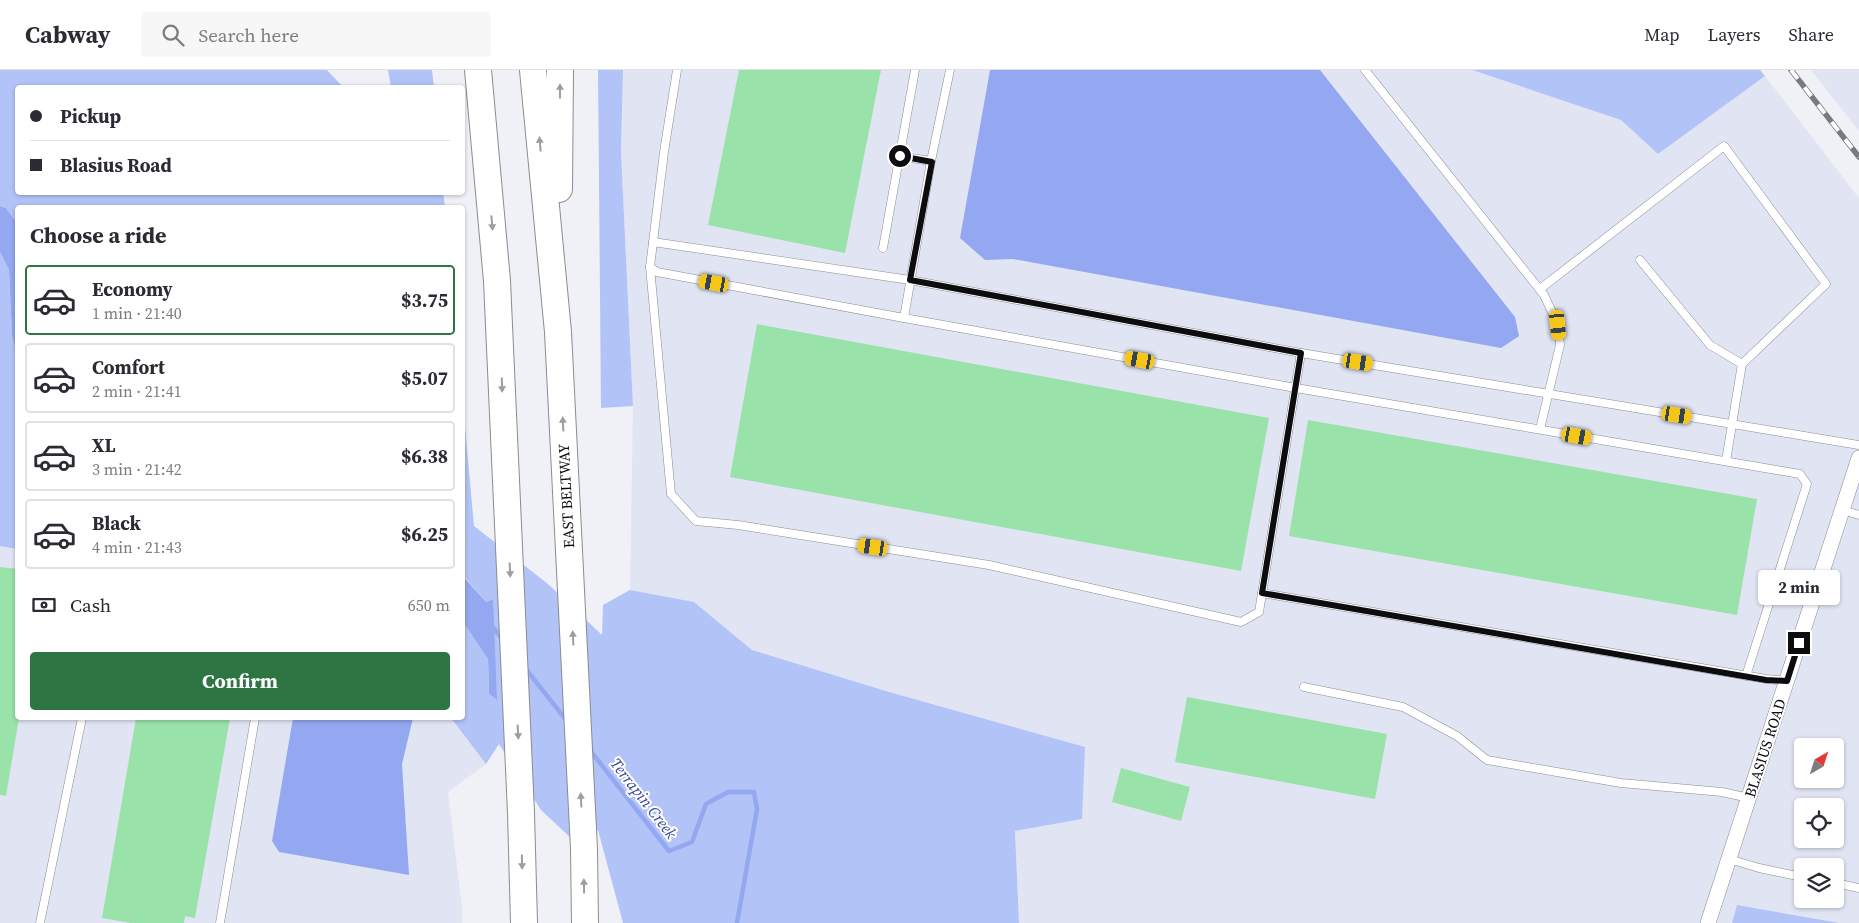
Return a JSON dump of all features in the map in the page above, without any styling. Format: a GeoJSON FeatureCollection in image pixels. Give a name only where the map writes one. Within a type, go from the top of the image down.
{"type":"FeatureCollection","features":[{"type":"Feature","properties":{"kind":"highway"},"geometry":{"type":"LineString","coordinates":[[462,70],[489,189]]}},
{"type":"Feature","properties":{"kind":"highway"},"geometry":{"type":"LineString","coordinates":[[478,70],[497,281],[522,813],[524,923]]}},
{"type":"Feature","properties":{"kind":"highway","name":"EAST BELTWAY"},"geometry":{"type":"LineString","coordinates":[[533,70],[558,332],[584,849],[585,923]]}},
{"type":"Feature","properties":{"kind":"highway"},"geometry":{"type":"LineString","coordinates":[[558,332],[560,70]]}},
{"type":"Feature","properties":{"kind":"street","name":"BLASIUS ROAD"},"geometry":{"type":"LineString","coordinates":[[1708,923],[1859,458]]}},
{"type":"Feature","properties":{"kind":"lane"},"geometry":{"type":"LineString","coordinates":[[677,70],[664,152],[650,267],[671,494],[696,521],[738,525],[989,565],[1241,622],[1259,612],[1301,353]]}},
{"type":"Feature","properties":{"kind":"lane"},"geometry":{"type":"LineString","coordinates":[[883,248],[915,70]]}},
{"type":"Feature","properties":{"kind":"lane"},"geometry":{"type":"LineString","coordinates":[[904,318],[950,70]]}},
{"type":"Feature","properties":{"kind":"lane"},"geometry":{"type":"LineString","coordinates":[[1365,70],[1544,294],[1558,325],[1560,345],[1540,429]]}},
{"type":"Feature","properties":{"kind":"lane"},"geometry":{"type":"LineString","coordinates":[[1540,289],[1724,146],[1826,284],[1742,364],[1726,461]]}},
{"type":"Feature","properties":{"kind":"lane"},"geometry":{"type":"LineString","coordinates":[[900,156],[932,162]]}},
{"type":"Feature","properties":{"kind":"lane"},"geometry":{"type":"LineString","coordinates":[[653,242],[910,280],[1301,353],[1859,445]]}},
{"type":"Feature","properties":{"kind":"lane"},"geometry":{"type":"LineString","coordinates":[[1640,260],[1710,345],[1742,364]]}},
{"type":"Feature","properties":{"kind":"lane"},"geometry":{"type":"LineString","coordinates":[[650,267],[657,272],[904,318],[1296,388],[1800,474],[1807,484],[1746,676]]}},
{"type":"Feature","properties":{"kind":"lane"},"geometry":{"type":"LineString","coordinates":[[1842,510],[1859,515]]}},
{"type":"Feature","properties":{"kind":"lane"},"geometry":{"type":"LineString","coordinates":[[1262,593],[1746,676],[1787,681]]}},
{"type":"Feature","properties":{"kind":"lane"},"geometry":{"type":"LineString","coordinates":[[1304,687],[1403,707],[1457,736],[1488,760],[1622,783],[1722,792],[1749,798]]}},
{"type":"Feature","properties":{"kind":"lane"},"geometry":{"type":"LineString","coordinates":[[40,923],[82,720]]}},
{"type":"Feature","properties":{"kind":"lane"},"geometry":{"type":"LineString","coordinates":[[220,923],[255,720]]}},
{"type":"Feature","properties":{"kind":"lane"},"geometry":{"type":"LineString","coordinates":[[1729,859],[1794,875]]}},
{"type":"Feature","properties":{"kind":"lane"},"geometry":{"type":"LineString","coordinates":[[1844,885],[1859,888]]}},
{"type":"Feature","properties":{"kind":"shaded area"},"geometry":{"type":"Polygon","coordinates":[[[0,70],[327,70],[341,85],[15,85],[15,195],[443,195],[445,205],[15,205],[15,220],[6,208],[0,206],[0,70]]]}},
{"type":"Feature","properties":{"kind":"shaded area"},"geometry":{"type":"Polygon","coordinates":[[[388,70],[432,70],[434,85],[391,85],[388,70]]]}},
{"type":"Feature","properties":{"kind":"shaded area"},"geometry":{"type":"Polygon","coordinates":[[[598,70],[623,70],[621,152],[633,406],[601,408],[598,70]]]}},
{"type":"Feature","properties":{"kind":"shaded area"},"geometry":{"type":"Polygon","coordinates":[[[623,70],[1472,70],[1621,120],[1658,154],[1765,76],[1859,198],[1859,923],[1840,923],[1738,905],[1732,923],[1019,923],[1015,831],[1082,819],[889,692],[752,650],[694,602],[630,590],[633,406],[621,152],[623,70]]]}},
{"type":"Feature","properties":{"kind":"shaded area"},"geometry":{"type":"Polygon","coordinates":[[[990,70],[1320,70],[1515,317],[1519,336],[1501,348],[1013,259],[985,260],[960,238],[990,70]]]}},
{"type":"Feature","properties":{"kind":"shaded area"},"geometry":{"type":"Polygon","coordinates":[[[1472,70],[1760,70],[1765,76],[1658,154],[1621,120],[1472,70]]]}},
{"type":"Feature","properties":{"kind":"shaded area"},"geometry":{"type":"Polygon","coordinates":[[[1811,70],[1859,70],[1859,131],[1811,70]]]}},
{"type":"Feature","properties":{"kind":"shaded area"},"geometry":{"type":"Polygon","coordinates":[[[0,206],[6,208],[15,220],[15,347],[12,336],[9,270],[0,252],[0,206]]]}},
{"type":"Feature","properties":{"kind":"shaded area"},"geometry":{"type":"Polygon","coordinates":[[[0,252],[9,270],[12,336],[15,347],[15,549],[0,546],[0,252]]]}},
{"type":"Feature","properties":{"kind":"shaded area"},"geometry":{"type":"Polygon","coordinates":[[[465,427],[474,526],[548,584],[602,635],[603,605],[630,590],[694,602],[752,650],[889,692],[1085,747],[1082,819],[1015,831],[1019,923],[623,923],[598,830],[572,839],[541,810],[499,744],[486,764],[453,720],[465,720],[465,625],[488,659],[489,693],[493,599],[486,602],[465,577],[465,427]]]}},
{"type":"Feature","properties":{"kind":"shaded area"},"geometry":{"type":"Polygon","coordinates":[[[0,546],[15,549],[15,720],[453,720],[486,764],[448,792],[462,907],[462,923],[0,923],[0,546]]]}},
{"type":"Feature","properties":{"kind":"shaded area"},"geometry":{"type":"Polygon","coordinates":[[[465,578],[486,602],[493,599],[497,700],[489,693],[488,659],[465,625],[465,578]]]}},
{"type":"Feature","properties":{"kind":"shaded area"},"geometry":{"type":"Polygon","coordinates":[[[293,720],[413,720],[402,764],[409,875],[279,852],[272,841],[293,720]]]}},
{"type":"Feature","properties":{"kind":"shaded area"},"geometry":{"type":"Polygon","coordinates":[[[1737,905],[1840,923],[1732,923],[1737,905]]]}},
{"type":"Feature","properties":{"kind":"building"},"geometry":{"type":"Polygon","coordinates":[[[739,70],[881,70],[845,253],[708,225],[739,70]]]}},
{"type":"Feature","properties":{"kind":"building"},"geometry":{"type":"Polygon","coordinates":[[[757,324],[1269,418],[1241,571],[730,477],[757,324]]]}},
{"type":"Feature","properties":{"kind":"building"},"geometry":{"type":"Polygon","coordinates":[[[1308,420],[1757,499],[1737,615],[1289,536],[1308,420]]]}},
{"type":"Feature","properties":{"kind":"building"},"geometry":{"type":"Polygon","coordinates":[[[0,567],[15,569],[15,720],[19,720],[6,796],[0,795],[0,567]]]}},
{"type":"Feature","properties":{"kind":"building"},"geometry":{"type":"Polygon","coordinates":[[[1187,697],[1387,734],[1375,799],[1175,762],[1187,697]]]}},
{"type":"Feature","properties":{"kind":"building"},"geometry":{"type":"Polygon","coordinates":[[[136,720],[230,720],[195,918],[185,916],[184,923],[131,923],[102,918],[136,720]]]}},
{"type":"Feature","properties":{"kind":"building"},"geometry":{"type":"Polygon","coordinates":[[[1121,768],[1190,787],[1181,821],[1112,802],[1121,768]]]}},
{"type":"Feature","properties":{"kind":"waterway","name":"Terrapin Creek"},"geometry":{"type":"LineString","coordinates":[[491,625],[504,641]]}},
{"type":"Feature","properties":{"kind":"waterway","name":"Terrapin Creek"},"geometry":{"type":"LineString","coordinates":[[525,668],[567,721]]}},
{"type":"Feature","properties":{"kind":"waterway","name":"Terrapin Creek"},"geometry":{"type":"LineString","coordinates":[[589,749],[669,851],[692,842],[706,804],[728,792],[754,792],[757,809],[737,923]]}},
{"type":"Feature","properties":{"kind":"railway"},"geometry":{"type":"LineString","coordinates":[[1791,70],[1859,157]]}},
{"type":"Feature","properties":{"kind":"route"},"geometry":{"type":"LineString","coordinates":[[900,156],[932,162],[910,280],[1301,353],[1262,593],[1766,680],[1787,681],[1799,643]]}}]}
